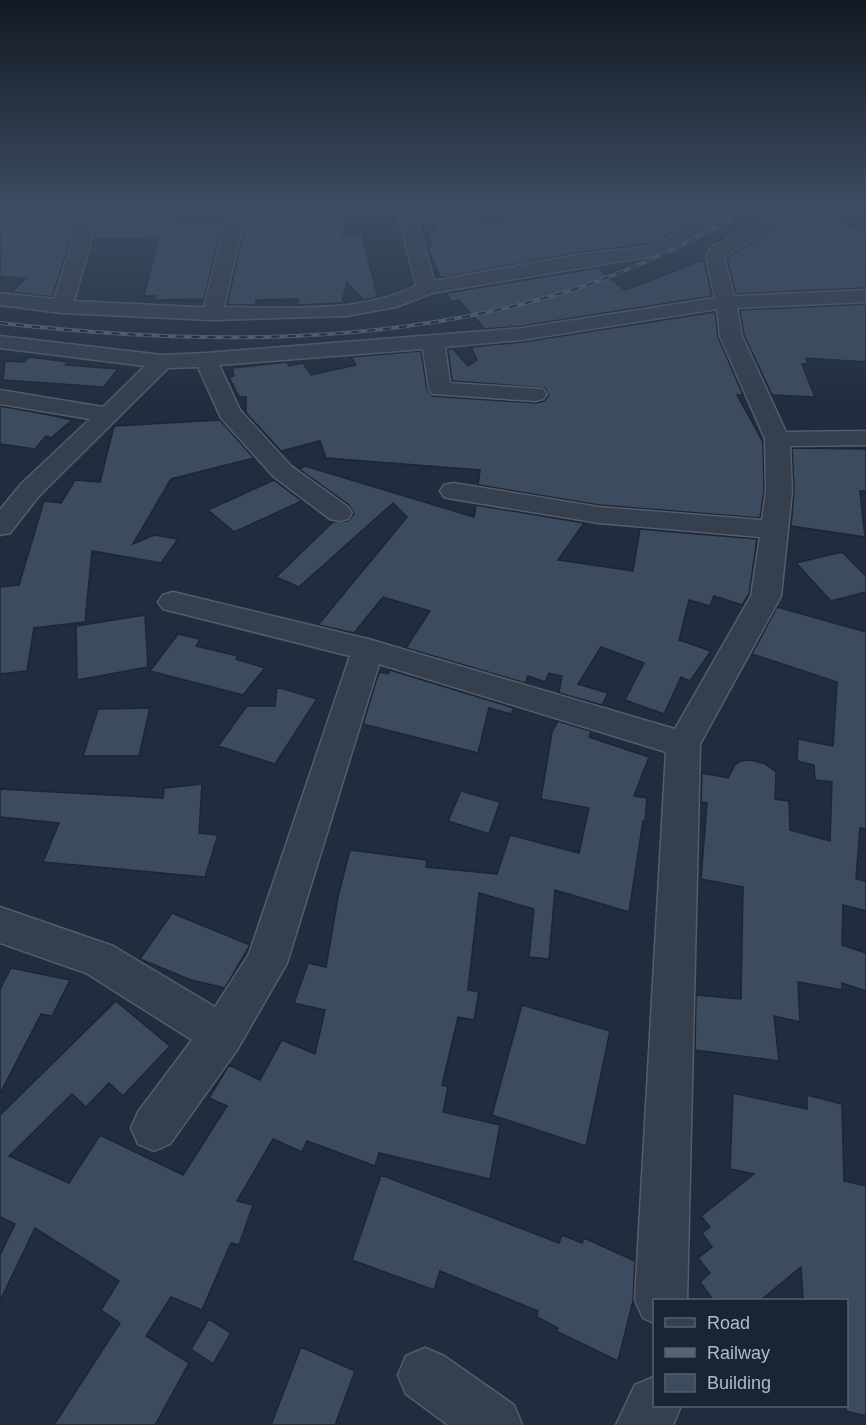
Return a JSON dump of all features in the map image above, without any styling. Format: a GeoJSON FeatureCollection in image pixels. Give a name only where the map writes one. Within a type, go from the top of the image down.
{"type":"FeatureCollection","features":[{"type":"Feature","properties":{"kind":"street"},"geometry":{"type":"LineString","coordinates":[[62,307],[73,272]]}},
{"type":"Feature","properties":{"kind":"street"},"geometry":{"type":"LineString","coordinates":[[212,314],[223,272]]}},
{"type":"Feature","properties":{"kind":"street"},"geometry":{"type":"LineString","coordinates":[[421,272],[426,288]]}},
{"type":"Feature","properties":{"kind":"street"},"geometry":{"type":"LineString","coordinates":[[0,299],[117,312],[212,314],[306,312],[382,305],[407,299],[426,288],[518,272]]}},
{"type":"Feature","properties":{"kind":"street"},"geometry":{"type":"LineString","coordinates":[[661,1299],[683,744],[766,596],[776,530],[779,491],[777,439],[732,336],[718,272]]}},
{"type":"Feature","properties":{"kind":"street"},"geometry":{"type":"LineString","coordinates":[[0,342],[162,362],[206,360],[522,334],[726,302],[866,296]]}},
{"type":"Feature","properties":{"kind":"street"},"geometry":{"type":"LineString","coordinates":[[433,341],[440,389],[535,394]]}},
{"type":"Feature","properties":{"kind":"street"},"geometry":{"type":"LineString","coordinates":[[206,360],[229,413],[282,471],[339,513]]}},
{"type":"Feature","properties":{"kind":"street"},"geometry":{"type":"LineString","coordinates":[[0,527],[30,490],[105,414],[162,362]]}},
{"type":"Feature","properties":{"kind":"street"},"geometry":{"type":"LineString","coordinates":[[0,397],[105,414]]}},
{"type":"Feature","properties":{"kind":"street"},"geometry":{"type":"LineString","coordinates":[[777,439],[866,438]]}},
{"type":"Feature","properties":{"kind":"street"},"geometry":{"type":"LineString","coordinates":[[453,491],[599,515],[776,530]]}},
{"type":"Feature","properties":{"kind":"street"},"geometry":{"type":"LineString","coordinates":[[173,602],[368,650],[683,744]]}},
{"type":"Feature","properties":{"kind":"street"},"geometry":{"type":"LineString","coordinates":[[154,1128],[222,1035],[267,963],[368,650]]}},
{"type":"Feature","properties":{"kind":"street"},"geometry":{"type":"LineString","coordinates":[[0,925],[99,959],[222,1035]]}},
{"type":"Feature","properties":{"kind":"street"},"geometry":{"type":"LineString","coordinates":[[425,1375],[494,1425]]}},
{"type":"Feature","properties":{"kind":"street"},"geometry":{"type":"LineString","coordinates":[[644,1425],[653,1406]]}},
{"type":"Feature","properties":{"kind":"building"},"geometry":{"type":"Polygon","coordinates":[[[0,272],[60,272],[52,297],[11,292],[25,279],[0,276],[0,272]]]}},
{"type":"Feature","properties":{"kind":"building"},"geometry":{"type":"Polygon","coordinates":[[[150,272],[211,272],[204,299],[154,300],[156,296],[144,296],[150,272]]]}},
{"type":"Feature","properties":{"kind":"building"},"geometry":{"type":"Polygon","coordinates":[[[234,272],[371,272],[378,297],[364,300],[347,283],[342,303],[298,305],[298,299],[256,300],[256,305],[227,305],[234,272]]]}},
{"type":"Feature","properties":{"kind":"building"},"geometry":{"type":"Polygon","coordinates":[[[438,272],[476,272],[441,278],[438,272]]]}},
{"type":"Feature","properties":{"kind":"building"},"geometry":{"type":"Polygon","coordinates":[[[576,272],[601,272],[625,290],[674,272],[707,272],[712,296],[522,326],[485,329],[459,300],[451,302],[447,293],[576,272]]]}},
{"type":"Feature","properties":{"kind":"building"},"geometry":{"type":"Polygon","coordinates":[[[730,272],[866,272],[866,288],[736,294],[730,272]]]}},
{"type":"Feature","properties":{"kind":"building"},"geometry":{"type":"Polygon","coordinates":[[[866,304],[866,362],[806,358],[808,364],[802,364],[815,397],[772,395],[744,335],[740,310],[866,304]]]}},
{"type":"Feature","properties":{"kind":"building"},"geometry":{"type":"Polygon","coordinates":[[[715,312],[718,337],[743,395],[737,395],[763,442],[764,491],[760,518],[599,505],[478,485],[480,470],[326,458],[320,441],[281,451],[246,413],[246,397],[239,397],[229,377],[234,376],[232,368],[287,362],[289,366],[303,363],[311,375],[356,365],[351,357],[421,351],[427,389],[432,396],[536,403],[544,401],[549,395],[545,388],[452,381],[448,349],[453,349],[468,366],[477,360],[471,347],[522,342],[715,312]]]}},
{"type":"Feature","properties":{"kind":"building"},"geometry":{"type":"Polygon","coordinates":[[[29,357],[69,362],[65,365],[118,369],[104,387],[3,380],[5,361],[24,362],[29,357]]]}},
{"type":"Feature","properties":{"kind":"building"},"geometry":{"type":"Polygon","coordinates":[[[0,406],[72,420],[51,438],[46,436],[35,449],[0,444],[0,406]]]}},
{"type":"Feature","properties":{"kind":"building"},"geometry":{"type":"Polygon","coordinates":[[[220,420],[254,458],[171,479],[133,544],[154,535],[178,539],[161,563],[92,551],[85,622],[34,628],[27,671],[0,674],[0,587],[19,585],[44,501],[61,503],[75,480],[100,482],[114,426],[220,420]]]}},
{"type":"Feature","properties":{"kind":"building"},"geometry":{"type":"Polygon","coordinates":[[[792,448],[866,449],[866,491],[860,491],[865,537],[791,526],[794,491],[792,448]]]}},
{"type":"Feature","properties":{"kind":"building"},"geometry":{"type":"Polygon","coordinates":[[[305,466],[474,517],[476,505],[584,523],[558,560],[633,571],[640,529],[757,539],[749,594],[742,605],[714,596],[710,606],[689,600],[679,640],[711,651],[690,681],[681,677],[664,714],[625,700],[644,663],[601,647],[578,684],[608,693],[602,705],[559,693],[562,676],[549,673],[545,682],[528,676],[525,683],[406,648],[430,611],[383,597],[354,633],[318,625],[407,517],[393,503],[299,587],[276,577],[333,522],[348,521],[354,514],[349,505],[299,469],[305,466]]]}},
{"type":"Feature","properties":{"kind":"building"},"geometry":{"type":"Polygon","coordinates":[[[274,480],[302,501],[234,532],[208,510],[274,480]]]}},
{"type":"Feature","properties":{"kind":"building"},"geometry":{"type":"Polygon","coordinates":[[[842,552],[866,576],[866,592],[831,601],[796,563],[842,552]]]}},
{"type":"Feature","properties":{"kind":"building"},"geometry":{"type":"Polygon","coordinates":[[[777,607],[866,632],[866,829],[860,828],[856,879],[866,881],[866,911],[843,905],[842,945],[866,953],[866,991],[842,983],[842,990],[798,982],[800,1022],[774,1016],[779,1061],[695,1050],[696,995],[741,999],[743,887],[701,879],[707,803],[701,802],[702,773],[728,778],[735,765],[741,761],[751,760],[765,764],[776,772],[775,799],[789,801],[790,830],[830,841],[832,782],[815,780],[814,765],[797,761],[798,739],[833,746],[837,682],[752,654],[777,607]]]}},
{"type":"Feature","properties":{"kind":"building"},"geometry":{"type":"Polygon","coordinates":[[[145,615],[148,667],[77,680],[76,626],[145,615]]]}},
{"type":"Feature","properties":{"kind":"building"},"geometry":{"type":"Polygon","coordinates":[[[178,634],[200,639],[196,646],[238,656],[236,659],[265,668],[243,695],[150,671],[178,634]]]}},
{"type":"Feature","properties":{"kind":"building"},"geometry":{"type":"Polygon","coordinates":[[[390,670],[514,708],[511,714],[489,708],[478,753],[363,724],[380,672],[388,674],[390,670]]]}},
{"type":"Feature","properties":{"kind":"building"},"geometry":{"type":"Polygon","coordinates":[[[277,687],[317,699],[275,764],[218,746],[247,706],[275,706],[277,687]]]}},
{"type":"Feature","properties":{"kind":"building"},"geometry":{"type":"Polygon","coordinates":[[[150,708],[139,756],[83,756],[98,709],[150,708]]]}},
{"type":"Feature","properties":{"kind":"building"},"geometry":{"type":"Polygon","coordinates":[[[558,721],[591,731],[589,737],[649,757],[634,796],[647,798],[645,821],[643,821],[629,912],[555,890],[549,959],[529,957],[534,909],[479,893],[468,990],[479,992],[474,1020],[458,1017],[442,1085],[448,1087],[443,1112],[500,1125],[490,1179],[379,1153],[375,1166],[307,1141],[302,1152],[273,1139],[237,1201],[253,1205],[239,1245],[231,1243],[202,1310],[171,1297],[146,1336],[189,1363],[155,1425],[54,1425],[120,1323],[101,1310],[119,1281],[35,1228],[0,1301],[0,1255],[15,1224],[0,1217],[0,1115],[116,1001],[170,1046],[123,1096],[109,1083],[86,1107],[72,1094],[9,1156],[69,1183],[100,1135],[183,1175],[227,1106],[209,1098],[229,1065],[260,1080],[282,1040],[315,1054],[325,1010],[294,1003],[308,963],[326,967],[338,897],[350,850],[427,860],[426,867],[497,874],[510,835],[579,853],[589,808],[541,799],[552,732],[558,721]]]}},
{"type":"Feature","properties":{"kind":"building"},"geometry":{"type":"Polygon","coordinates":[[[202,784],[199,833],[218,835],[205,877],[43,862],[59,823],[0,817],[0,789],[163,798],[164,788],[202,784]]]}},
{"type":"Feature","properties":{"kind":"building"},"geometry":{"type":"Polygon","coordinates":[[[461,791],[500,802],[489,834],[448,821],[461,791]]]}},
{"type":"Feature","properties":{"kind":"building"},"geometry":{"type":"Polygon","coordinates":[[[172,913],[250,945],[225,988],[191,980],[140,959],[172,913]]]}},
{"type":"Feature","properties":{"kind":"building"},"geometry":{"type":"Polygon","coordinates":[[[11,968],[70,980],[52,1016],[41,1014],[0,1094],[0,989],[11,968]]]}},
{"type":"Feature","properties":{"kind":"building"},"geometry":{"type":"Polygon","coordinates":[[[522,1005],[610,1031],[586,1146],[492,1115],[522,1005]]]}},
{"type":"Feature","properties":{"kind":"building"},"geometry":{"type":"Polygon","coordinates":[[[733,1093],[807,1109],[807,1095],[842,1104],[844,1181],[866,1186],[866,1416],[846,1411],[848,1407],[848,1299],[803,1299],[801,1267],[762,1299],[712,1299],[700,1282],[710,1273],[698,1258],[712,1247],[702,1233],[710,1227],[701,1216],[754,1174],[730,1169],[733,1093]]]}},
{"type":"Feature","properties":{"kind":"building"},"geometry":{"type":"Polygon","coordinates":[[[381,1175],[559,1243],[562,1235],[582,1243],[584,1238],[635,1261],[633,1301],[618,1361],[556,1331],[558,1328],[537,1317],[538,1311],[440,1271],[434,1290],[352,1260],[381,1175]]]}},
{"type":"Feature","properties":{"kind":"building"},"geometry":{"type":"Polygon","coordinates":[[[209,1319],[231,1333],[213,1364],[191,1349],[209,1319]]]}},
{"type":"Feature","properties":{"kind":"building"},"geometry":{"type":"Polygon","coordinates":[[[301,1347],[355,1371],[335,1425],[271,1425],[301,1347]]]}},
{"type":"Feature","properties":{"kind":"railway"},"geometry":{"type":"LineString","coordinates":[[0,323],[147,335],[221,337],[295,336],[368,331],[441,321],[513,306],[584,286],[623,272]]}}]}
